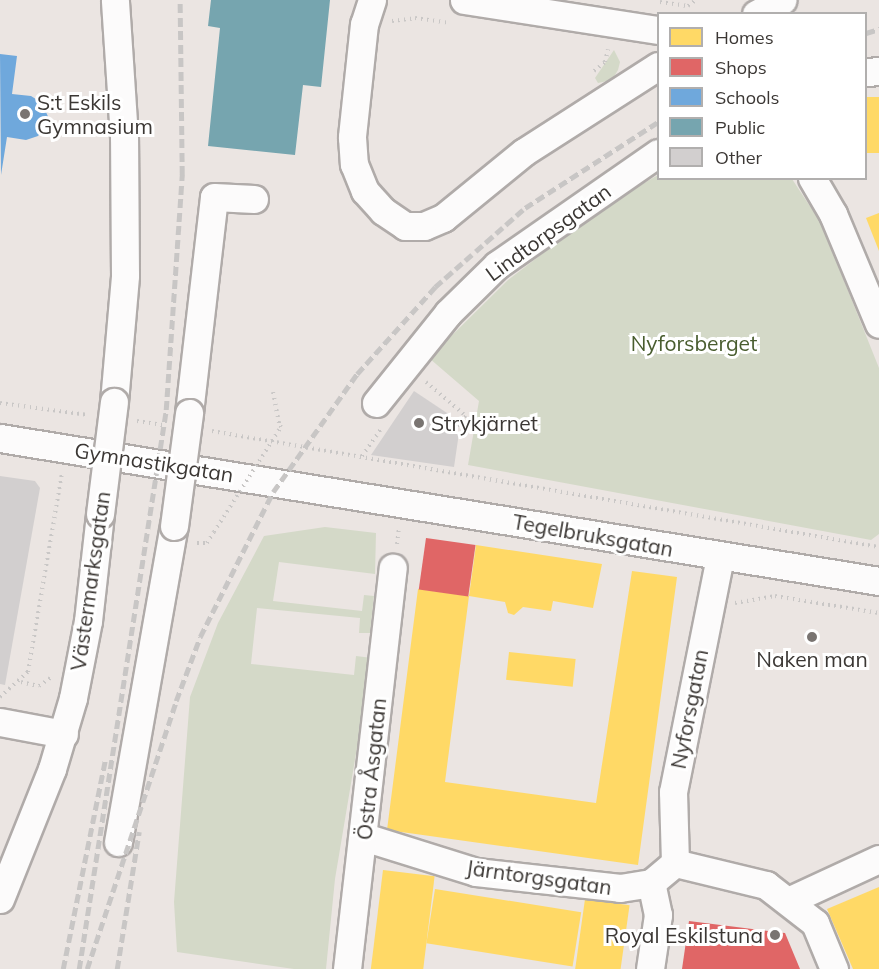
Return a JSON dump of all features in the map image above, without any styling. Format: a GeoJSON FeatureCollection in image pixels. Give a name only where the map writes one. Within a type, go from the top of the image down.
{"type":"FeatureCollection","features":[{"type":"Feature","properties":{"kind":"street","name":"Västermarksgatan"},"geometry":{"type":"LineString","coordinates":[[0,899],[63,734],[88,621],[100,514],[120,411],[125,275],[124,136],[115,0]]}},
{"type":"Feature","properties":{"kind":"street"},"geometry":{"type":"LineString","coordinates":[[372,0],[364,24],[352,137],[354,164],[364,191],[383,211],[405,226],[424,226],[443,218],[524,152],[657,67]]}},
{"type":"Feature","properties":{"kind":"street"},"geometry":{"type":"LineString","coordinates":[[760,12],[782,0]]}},
{"type":"Feature","properties":{"kind":"street"},"geometry":{"type":"LineString","coordinates":[[463,12],[657,30]]}},
{"type":"Feature","properties":{"kind":"street","name":"Lindtorpsgatan"},"geometry":{"type":"LineString","coordinates":[[376,403],[448,313],[497,265],[657,154]]}},
{"type":"Feature","properties":{"kind":"street"},"geometry":{"type":"LineString","coordinates":[[813,180],[833,214],[879,324]]}},
{"type":"Feature","properties":{"kind":"street"},"geometry":{"type":"LineString","coordinates":[[118,842],[183,531],[188,423],[214,196],[254,199]]}},
{"type":"Feature","properties":{"kind":"street","name":"Gymnastikgatan"},"geometry":{"type":"LineString","coordinates":[[0,438],[308,485]]}},
{"type":"Feature","properties":{"kind":"street","name":"Tegelbruksgatan"},"geometry":{"type":"LineString","coordinates":[[308,485],[720,557],[879,581]]}},
{"type":"Feature","properties":{"kind":"street","name":"Nyforsgatan"},"geometry":{"type":"LineString","coordinates":[[675,863],[673,792],[720,557]]}},
{"type":"Feature","properties":{"kind":"street","name":"Östra Åsgatan"},"geometry":{"type":"LineString","coordinates":[[347,969],[364,837],[393,568]]}},
{"type":"Feature","properties":{"kind":"street"},"geometry":{"type":"LineString","coordinates":[[0,722],[63,734]]}},
{"type":"Feature","properties":{"kind":"street","name":"Järntorgsgatan"},"geometry":{"type":"LineString","coordinates":[[364,837],[476,872],[620,888],[651,883]]}},
{"type":"Feature","properties":{"kind":"street"},"geometry":{"type":"LineString","coordinates":[[788,901],[879,859]]}},
{"type":"Feature","properties":{"kind":"street"},"geometry":{"type":"LineString","coordinates":[[650,969],[658,915],[651,883],[675,863],[766,885],[815,923],[834,969]]}},
{"type":"Feature","properties":{"kind":"path"},"geometry":{"type":"LineString","coordinates":[[657,2],[688,6],[696,0]]}},
{"type":"Feature","properties":{"kind":"path"},"geometry":{"type":"LineString","coordinates":[[384,29],[399,18],[463,12]]}},
{"type":"Feature","properties":{"kind":"path"},"geometry":{"type":"LineString","coordinates":[[594,71],[605,62],[609,50],[604,46]]}},
{"type":"Feature","properties":{"kind":"path"},"geometry":{"type":"LineString","coordinates":[[405,366],[466,416],[456,428]]}},
{"type":"Feature","properties":{"kind":"path"},"geometry":{"type":"LineString","coordinates":[[183,531],[191,542],[207,543],[280,427],[273,392]]}},
{"type":"Feature","properties":{"kind":"path"},"geometry":{"type":"LineString","coordinates":[[0,403],[91,415]]}},
{"type":"Feature","properties":{"kind":"path"},"geometry":{"type":"LineString","coordinates":[[120,411],[879,547]]}},
{"type":"Feature","properties":{"kind":"path"},"geometry":{"type":"LineString","coordinates":[[0,698],[28,672],[62,474]]}},
{"type":"Feature","properties":{"kind":"green space"},"geometry":{"type":"Polygon","coordinates":[[[614,50],[620,62],[618,70],[612,80],[598,83],[595,78],[614,50]]]}},
{"type":"Feature","properties":{"kind":"green space","name":"Nyforsberget"},"geometry":{"type":"Polygon","coordinates":[[[657,176],[657,180],[793,180],[821,223],[879,368],[879,534],[871,540],[468,465],[479,401],[429,358],[508,280],[606,205],[657,176]]]}},
{"type":"Feature","properties":{"kind":"green space"},"geometry":{"type":"Polygon","coordinates":[[[325,527],[376,533],[375,574],[279,562],[273,601],[362,611],[364,595],[374,596],[370,633],[359,633],[360,618],[257,608],[251,664],[354,675],[356,656],[372,658],[335,879],[326,969],[294,969],[177,952],[174,902],[190,697],[218,623],[264,536],[325,527]]]}},
{"type":"Feature","properties":{"kind":"building: Homes"},"geometry":{"type":"Polygon","coordinates":[[[867,97],[879,97],[879,153],[867,153],[867,97]]]}},
{"type":"Feature","properties":{"kind":"building: Homes"},"geometry":{"type":"Polygon","coordinates":[[[879,213],[879,251],[866,218],[879,213]]]}},
{"type":"Feature","properties":{"kind":"building: Homes"},"geometry":{"type":"Polygon","coordinates":[[[476,545],[602,564],[593,608],[553,601],[551,611],[523,607],[514,615],[508,613],[505,602],[469,596],[476,545]]]}},
{"type":"Feature","properties":{"kind":"building: Homes"},"geometry":{"type":"Polygon","coordinates":[[[632,571],[677,577],[638,865],[387,830],[418,589],[469,596],[445,782],[596,803],[632,571]]]}},
{"type":"Feature","properties":{"kind":"building: Homes"},"geometry":{"type":"Polygon","coordinates":[[[509,652],[576,659],[573,687],[506,680],[509,652]]]}},
{"type":"Feature","properties":{"kind":"building: Homes"},"geometry":{"type":"Polygon","coordinates":[[[383,870],[435,876],[423,969],[371,969],[383,870]]]}},
{"type":"Feature","properties":{"kind":"building: Homes"},"geometry":{"type":"Polygon","coordinates":[[[879,887],[879,969],[853,969],[827,909],[879,887]]]}},
{"type":"Feature","properties":{"kind":"building: Homes"},"geometry":{"type":"Polygon","coordinates":[[[435,889],[581,912],[573,966],[426,943],[435,889]]]}},
{"type":"Feature","properties":{"kind":"building: Homes"},"geometry":{"type":"Polygon","coordinates":[[[585,899],[630,905],[621,969],[575,969],[585,899]]]}},
{"type":"Feature","properties":{"kind":"building: Shops"},"geometry":{"type":"Polygon","coordinates":[[[426,538],[476,545],[468,596],[419,589],[426,538]]]}},
{"type":"Feature","properties":{"kind":"building: Shops"},"geometry":{"type":"Polygon","coordinates":[[[689,921],[785,933],[800,969],[682,969],[689,921]]]}},
{"type":"Feature","properties":{"kind":"building: Schools","name":"S:t Eskils Gymnasium"},"geometry":{"type":"Polygon","coordinates":[[[0,54],[17,56],[12,94],[31,96],[42,103],[50,121],[38,136],[26,140],[7,137],[1,175],[0,54]]]}},
{"type":"Feature","properties":{"kind":"building: Public"},"geometry":{"type":"Polygon","coordinates":[[[211,0],[330,0],[321,87],[303,85],[295,155],[208,146],[220,28],[208,26],[211,0]]]}},
{"type":"Feature","properties":{"kind":"building: Other","name":"Strykjärnet"},"geometry":{"type":"Polygon","coordinates":[[[414,391],[450,415],[442,430],[459,433],[454,467],[371,455],[414,391]]]}},
{"type":"Feature","properties":{"kind":"building: Other"},"geometry":{"type":"Polygon","coordinates":[[[0,476],[35,481],[40,488],[5,685],[0,684],[0,476]]]}},
{"type":"Feature","properties":{"kind":"railway"},"geometry":{"type":"LineString","coordinates":[[79,969],[166,410],[182,175],[180,0]]}},
{"type":"Feature","properties":{"kind":"railway"},"geometry":{"type":"LineString","coordinates":[[867,33],[879,29]]}},
{"type":"Feature","properties":{"kind":"railway"},"geometry":{"type":"LineString","coordinates":[[87,969],[176,701],[200,637],[273,492],[357,374],[435,287],[525,208],[657,123]]}},
{"type":"Feature","properties":{"kind":"railway"},"geometry":{"type":"LineString","coordinates":[[63,969],[105,760]]}},
{"type":"Feature","properties":{"kind":"railway"},"geometry":{"type":"LineString","coordinates":[[117,969],[139,832]]}},
{"type":"Feature","properties":{"kind":"place","name":"S:t Eskils Gymnasium"},"geometry":{"type":"Point","coordinates":[25,114]}},
{"type":"Feature","properties":{"kind":"place","name":"Strykjärnet"},"geometry":{"type":"Point","coordinates":[419,423]}},
{"type":"Feature","properties":{"kind":"place","name":"Naken man"},"geometry":{"type":"Point","coordinates":[812,637]}},
{"type":"Feature","properties":{"kind":"place","name":"Royal Eskilstuna"},"geometry":{"type":"Point","coordinates":[775,935]}}]}
